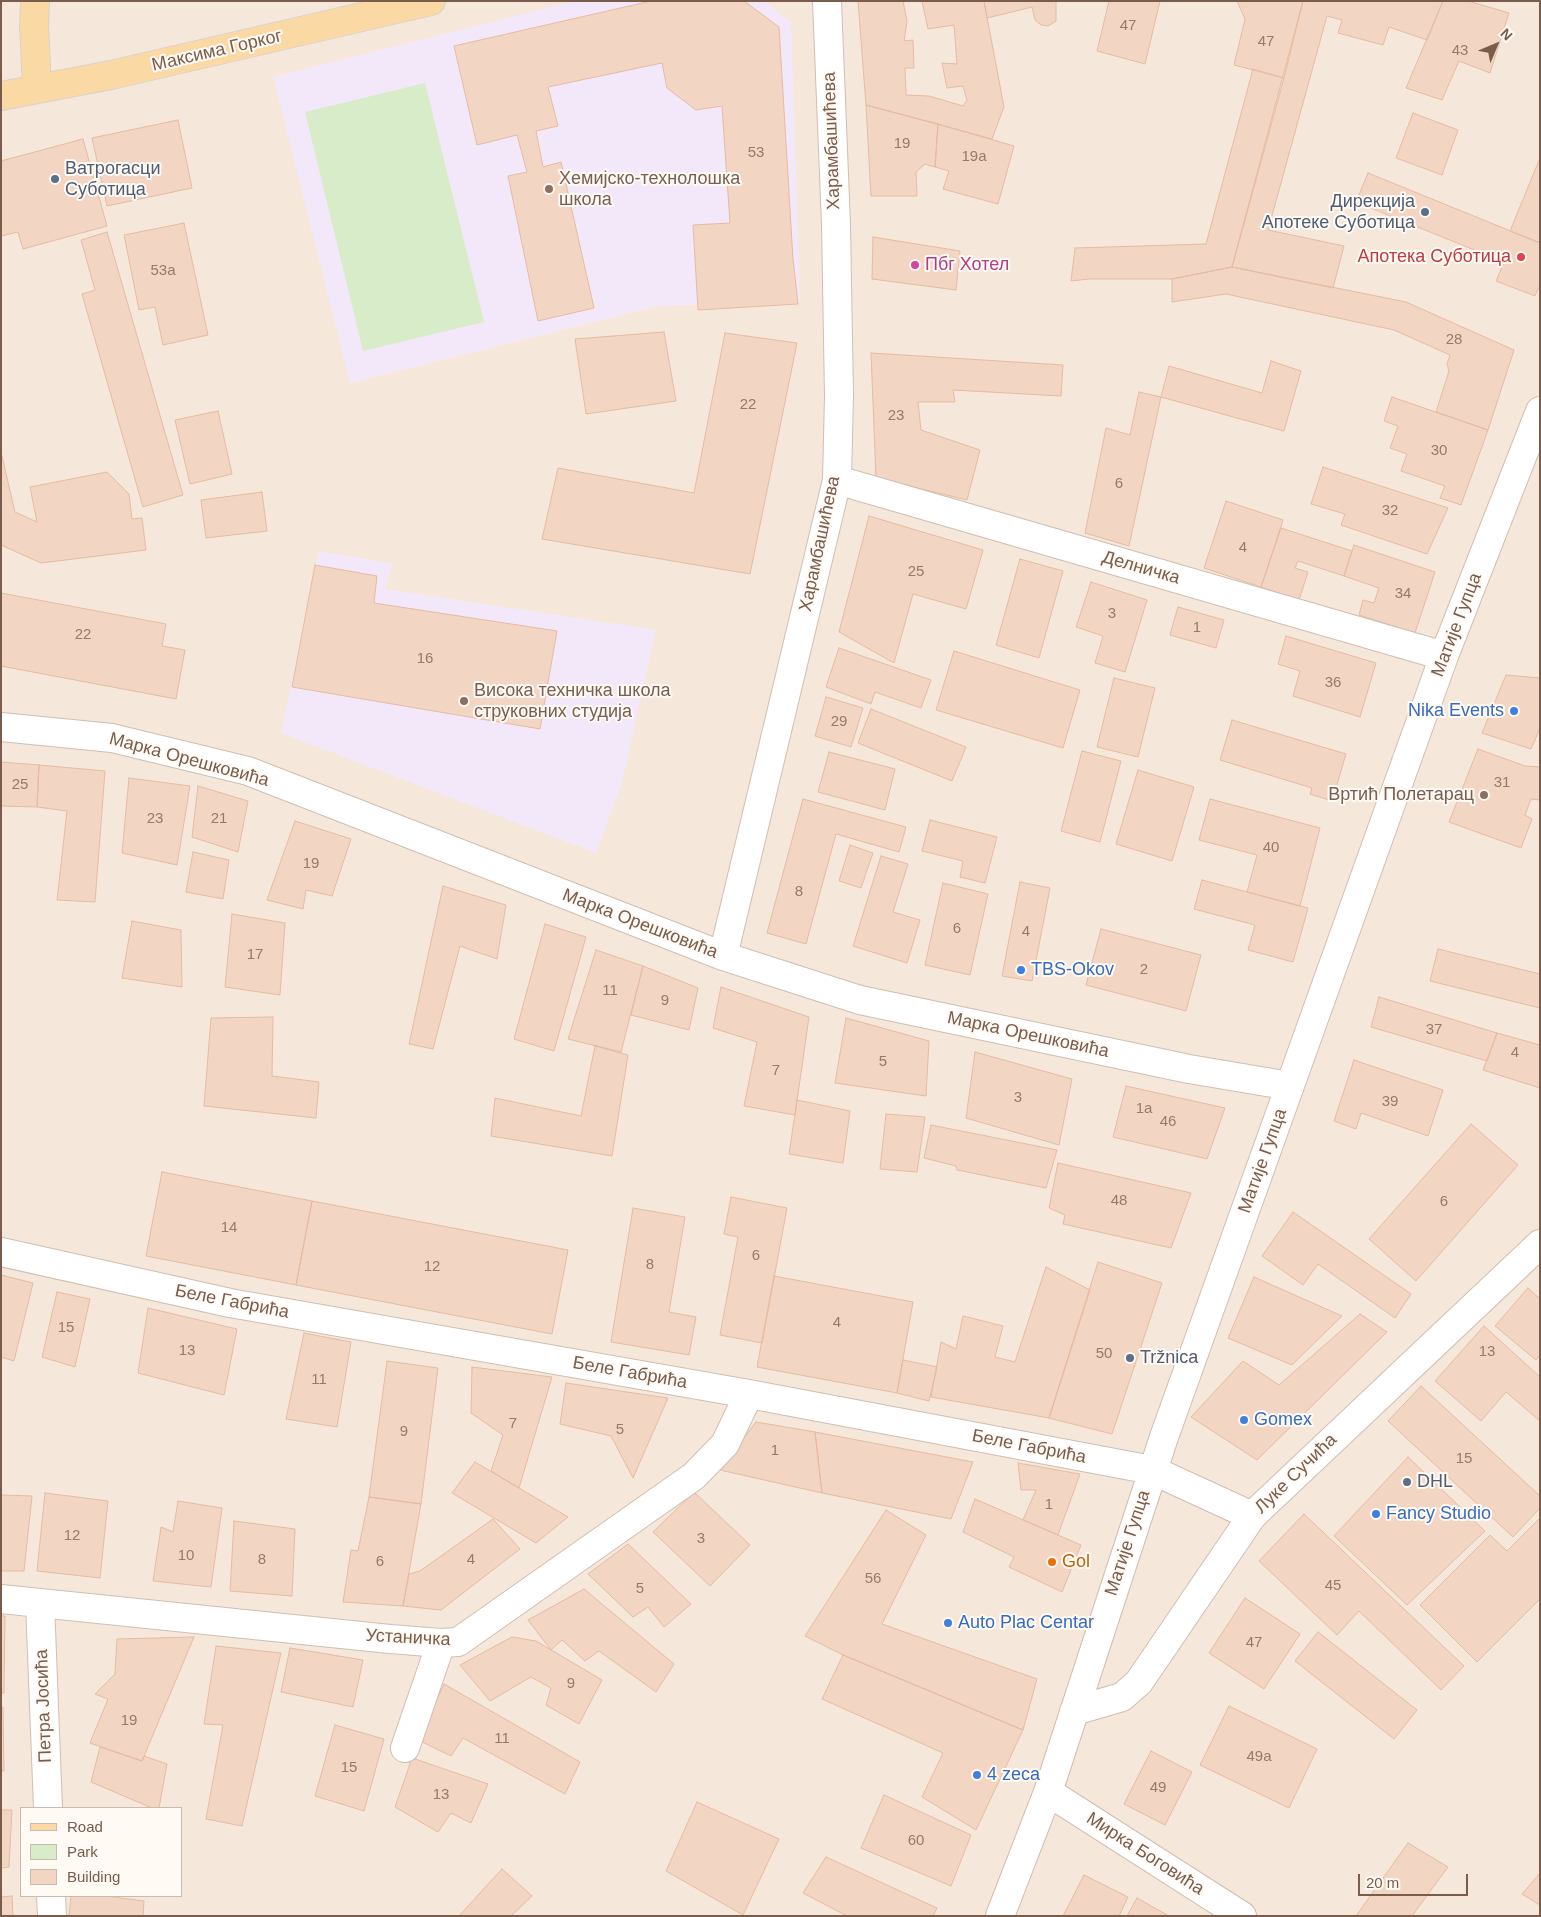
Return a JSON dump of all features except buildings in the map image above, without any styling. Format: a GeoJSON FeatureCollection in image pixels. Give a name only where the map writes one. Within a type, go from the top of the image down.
{"type":"FeatureCollection","features":[{"type":"Feature","properties":{"kind":"main road"},"geometry":{"type":"LineString","coordinates":[[35,1],[34,25],[37,88]]}},
{"type":"Feature","properties":{"kind":"main road","name":"Максима Горког"},"geometry":{"type":"LineString","coordinates":[[1,96],[112,75],[432,1]]}},
{"type":"Feature","properties":{"kind":"street","name":"Харамбашићева"},"geometry":{"type":"LineString","coordinates":[[723,956],[837,480],[839,396],[836,234],[826,1]]}},
{"type":"Feature","properties":{"kind":"street","name":"Матије Гупца"},"geometry":{"type":"LineString","coordinates":[[1000,1916],[1048,1792],[1152,1470],[1444,656],[1540,411]]}},
{"type":"Feature","properties":{"kind":"street","name":"Делничка"},"geometry":{"type":"LineString","coordinates":[[837,480],[1444,656]]}},
{"type":"Feature","properties":{"kind":"street","name":"Марка Орешковића"},"geometry":{"type":"LineString","coordinates":[[1,727],[112,738],[248,771],[723,956],[860,1000],[1189,1069],[1290,1086]]}},
{"type":"Feature","properties":{"kind":"street","name":"Луке Сучића"},"geometry":{"type":"LineString","coordinates":[[1074,1711],[1122,1697],[1140,1682],[1252,1516],[1540,1244]]}},
{"type":"Feature","properties":{"kind":"street","name":"Беле Габрића"},"geometry":{"type":"LineString","coordinates":[[1,1252],[230,1303],[749,1394],[1152,1470],[1252,1516]]}},
{"type":"Feature","properties":{"kind":"street","name":"Устаничка"},"geometry":{"type":"LineString","coordinates":[[1,1599],[441,1643],[458,1642],[694,1476],[725,1444],[749,1394]]}},
{"type":"Feature","properties":{"kind":"street","name":"Петра Јосића"},"geometry":{"type":"LineString","coordinates":[[40,1603],[48,1807]]}},
{"type":"Feature","properties":{"kind":"street"},"geometry":{"type":"LineString","coordinates":[[405,1748],[441,1643]]}},
{"type":"Feature","properties":{"kind":"street","name":"Мирка Боговића"},"geometry":{"type":"LineString","coordinates":[[1048,1792],[1242,1916]]}},
{"type":"Feature","properties":{"kind":"street"},"geometry":{"type":"LineString","coordinates":[[51,1897],[52,1916]]}},
{"type":"Feature","properties":{"kind":"shaded area"},"geometry":{"type":"Polygon","coordinates":[[[1,1],[1540,1],[1540,1916],[1,1916],[1,1]]]}},
{"type":"Feature","properties":{"kind":"shaded area","name":"Хемијско-технолошка школа"},"geometry":{"type":"Polygon","coordinates":[[[575,1],[765,1],[791,23],[800,301],[658,306],[350,383],[273,77],[575,1]]]}},
{"type":"Feature","properties":{"kind":"shaded area","name":"Висока техничка школа струковних студија"},"geometry":{"type":"Polygon","coordinates":[[[319,551],[393,564],[385,589],[656,630],[621,786],[596,853],[281,733],[319,551]]]}},
{"type":"Feature","properties":{"kind":"green space"},"geometry":{"type":"Polygon","coordinates":[[[425,83],[484,322],[363,351],[305,112],[425,83]]]}},
{"type":"Feature","properties":{"kind":"place","name":"Ватрогасци Суботица"},"geometry":{"type":"Point","coordinates":[55,179]}},
{"type":"Feature","properties":{"kind":"place","name":"Хемијско-технолошка школа"},"geometry":{"type":"Point","coordinates":[549,189]}},
{"type":"Feature","properties":{"kind":"place","name":"Дирекција Апотеке Суботица"},"geometry":{"type":"Point","coordinates":[1425,212]}},
{"type":"Feature","properties":{"kind":"place","name":"Апотека Суботица"},"geometry":{"type":"Point","coordinates":[1521,257]}},
{"type":"Feature","properties":{"kind":"place","name":"Пбг Хотел"},"geometry":{"type":"Point","coordinates":[915,265]}},
{"type":"Feature","properties":{"kind":"place","name":"Висока техничка школа струковних студија"},"geometry":{"type":"Point","coordinates":[464,701]}},
{"type":"Feature","properties":{"kind":"place","name":"Nika Events"},"geometry":{"type":"Point","coordinates":[1514,711]}},
{"type":"Feature","properties":{"kind":"place","name":"Вртић Полетарац"},"geometry":{"type":"Point","coordinates":[1484,795]}},
{"type":"Feature","properties":{"kind":"place","name":"TBS-Okov"},"geometry":{"type":"Point","coordinates":[1021,970]}},
{"type":"Feature","properties":{"kind":"place","name":"Tržnica"},"geometry":{"type":"Point","coordinates":[1130,1358]}},
{"type":"Feature","properties":{"kind":"place","name":"Gomex"},"geometry":{"type":"Point","coordinates":[1244,1420]}},
{"type":"Feature","properties":{"kind":"place","name":"DHL"},"geometry":{"type":"Point","coordinates":[1407,1482]}},
{"type":"Feature","properties":{"kind":"place","name":"Fancy Studio"},"geometry":{"type":"Point","coordinates":[1376,1514]}},
{"type":"Feature","properties":{"kind":"place","name":"Gol"},"geometry":{"type":"Point","coordinates":[1052,1562]}},
{"type":"Feature","properties":{"kind":"place","name":"Auto Plac Centar"},"geometry":{"type":"Point","coordinates":[948,1623]}},
{"type":"Feature","properties":{"kind":"place","name":"4 zeca"},"geometry":{"type":"Point","coordinates":[977,1775]}}]}
